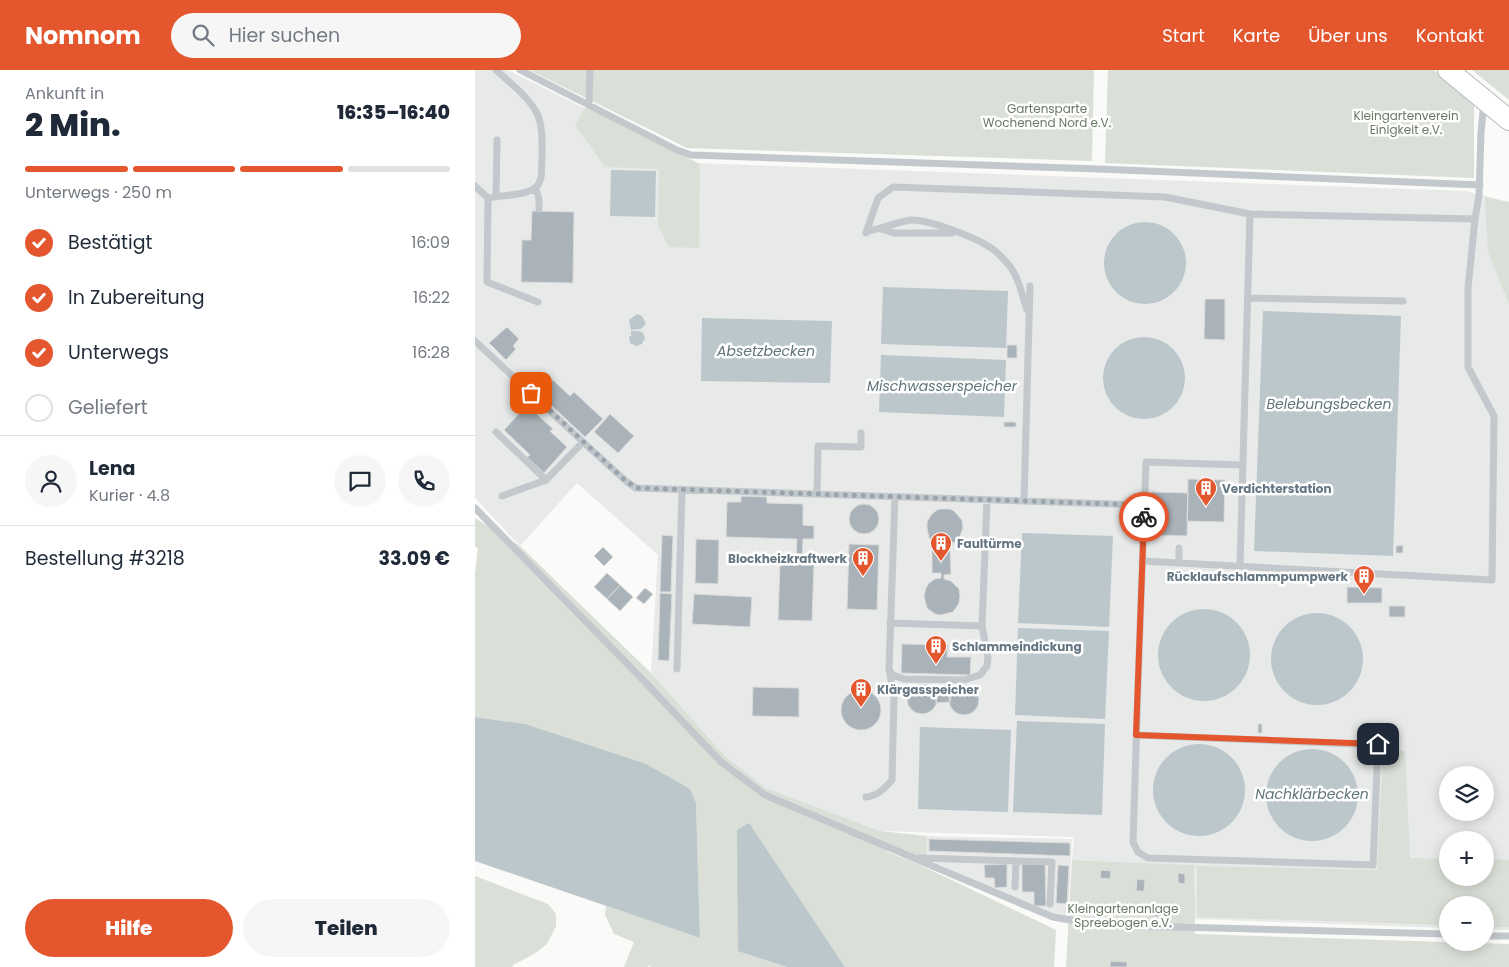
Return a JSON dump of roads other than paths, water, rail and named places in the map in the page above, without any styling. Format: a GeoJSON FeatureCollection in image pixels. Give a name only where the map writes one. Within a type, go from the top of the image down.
{"type":"FeatureCollection","features":[{"type":"Feature","properties":{"kind":"street"},"geometry":{"type":"LineString","coordinates":[[1448,70],[1509,120]]}},
{"type":"Feature","properties":{"kind":"lane"},"geometry":{"type":"LineString","coordinates":[[487,198],[532,190],[538,186],[541,179],[542,138],[540,121],[534,108],[523,95],[496,70]]}},
{"type":"Feature","properties":{"kind":"lane"},"geometry":{"type":"LineString","coordinates":[[520,70],[677,150],[691,155],[1099,169],[1480,185]]}},
{"type":"Feature","properties":{"kind":"lane"},"geometry":{"type":"LineString","coordinates":[[589,104],[590,70]]}},
{"type":"Feature","properties":{"kind":"lane"},"geometry":{"type":"LineString","coordinates":[[1142,561],[1492,580],[1494,416],[1469,367],[1468,288],[1480,185],[1484,99]]}},
{"type":"Feature","properties":{"kind":"lane"},"geometry":{"type":"LineString","coordinates":[[496,196],[497,140]]}},
{"type":"Feature","properties":{"kind":"lane"},"geometry":{"type":"LineString","coordinates":[[475,186],[487,198],[487,282],[538,302]]}},
{"type":"Feature","properties":{"kind":"lane"},"geometry":{"type":"LineString","coordinates":[[1029,315],[1015,274],[1007,263],[987,246],[960,233],[913,220],[866,232],[878,198],[893,187],[1165,197],[1250,214],[1475,219]]}},
{"type":"Feature","properties":{"kind":"lane"},"geometry":{"type":"LineString","coordinates":[[532,190],[537,192],[539,209]]}},
{"type":"Feature","properties":{"kind":"lane"},"geometry":{"type":"LineString","coordinates":[[1240,566],[1250,214]]}},
{"type":"Feature","properties":{"kind":"lane"},"geometry":{"type":"LineString","coordinates":[[881,229],[893,233],[960,233]]}},
{"type":"Feature","properties":{"kind":"lane"},"geometry":{"type":"LineString","coordinates":[[1024,501],[1030,286]]}},
{"type":"Feature","properties":{"kind":"lane"},"geometry":{"type":"LineString","coordinates":[[1248,298],[1403,301]]}},
{"type":"Feature","properties":{"kind":"lane"},"geometry":{"type":"LineString","coordinates":[[475,341],[627,482],[637,488],[1144,505]]}},
{"type":"Feature","properties":{"kind":"lane"},"geometry":{"type":"LineString","coordinates":[[496,432],[546,480]]}},
{"type":"Feature","properties":{"kind":"lane"},"geometry":{"type":"LineString","coordinates":[[817,494],[818,446],[861,447],[861,433]]}},
{"type":"Feature","properties":{"kind":"lane"},"geometry":{"type":"LineString","coordinates":[[502,496],[546,480],[583,442]]}},
{"type":"Feature","properties":{"kind":"lane"},"geometry":{"type":"LineString","coordinates":[[1136,735],[1378,744],[1373,865],[1147,858],[1138,852],[1133,842],[1136,735],[1146,462],[1243,465]]}},
{"type":"Feature","properties":{"kind":"lane"},"geometry":{"type":"LineString","coordinates":[[677,669],[682,490]]}},
{"type":"Feature","properties":{"kind":"lane"},"geometry":{"type":"LineString","coordinates":[[866,797],[874,796],[892,780],[894,697],[889,669],[895,497]]}},
{"type":"Feature","properties":{"kind":"lane"},"geometry":{"type":"LineString","coordinates":[[889,669],[893,675],[903,679],[964,680],[980,675],[987,666],[988,658],[982,626],[987,500]]}},
{"type":"Feature","properties":{"kind":"lane"},"geometry":{"type":"LineString","coordinates":[[475,508],[721,762],[765,795],[1053,917],[1099,925],[1439,934]]}},
{"type":"Feature","properties":{"kind":"lane"},"geometry":{"type":"LineString","coordinates":[[1179,548],[1179,563]]}},
{"type":"Feature","properties":{"kind":"lane"},"geometry":{"type":"LineString","coordinates":[[891,623],[982,626]]}},
{"type":"Feature","properties":{"kind":"lane"},"geometry":{"type":"LineString","coordinates":[[915,858],[1052,862],[1050,904]]}},
{"type":"Feature","properties":{"kind":"lane"},"geometry":{"type":"LineString","coordinates":[[1015,887],[1016,861]]}},
{"type":"Feature","properties":{"kind":"lane"},"geometry":{"type":"LineString","coordinates":[[1494,936],[1509,936]]}},
{"type":"Feature","properties":{"kind":"water"},"geometry":{"type":"Polygon","coordinates":[[[611,170],[656,171],[655,217],[610,216],[611,170]]]}},
{"type":"Feature","properties":{"kind":"water"},"geometry":{"type":"Polygon","coordinates":[[[1137,222],[1153,222],[1168,229],[1179,240],[1186,255],[1183,279],[1174,292],[1153,304],[1137,304],[1122,297],[1111,286],[1104,271],[1104,255],[1111,240],[1122,229],[1137,222]]]}},
{"type":"Feature","properties":{"kind":"water","name":"Mischwasserspeicher"},"geometry":{"type":"Polygon","coordinates":[[[883,287],[1008,291],[1006,348],[881,344],[883,287]]]}},
{"type":"Feature","properties":{"kind":"water","name":"Belebungsbecken"},"geometry":{"type":"Polygon","coordinates":[[[1263,311],[1401,316],[1393,556],[1254,551],[1263,311]]]}},
{"type":"Feature","properties":{"kind":"water"},"geometry":{"type":"Polygon","coordinates":[[[637,314],[642,316],[646,324],[641,329],[631,330],[629,320],[637,314]]]}},
{"type":"Feature","properties":{"kind":"water","name":"Absetzbecken"},"geometry":{"type":"Polygon","coordinates":[[[702,318],[832,321],[830,383],[701,381],[702,318]]]}},
{"type":"Feature","properties":{"kind":"water"},"geometry":{"type":"Polygon","coordinates":[[[631,331],[643,333],[645,338],[642,344],[636,346],[630,343],[629,336],[631,336],[631,331]]]}},
{"type":"Feature","properties":{"kind":"water"},"geometry":{"type":"Polygon","coordinates":[[[1136,337],[1152,337],[1167,344],[1178,355],[1185,370],[1182,394],[1173,407],[1152,419],[1136,419],[1121,412],[1110,401],[1103,386],[1103,370],[1110,355],[1121,344],[1136,337]]]}},
{"type":"Feature","properties":{"kind":"water","name":"Mischwasserspeicher"},"geometry":{"type":"Polygon","coordinates":[[[881,355],[1006,360],[1004,417],[879,412],[881,355]]]}},
{"type":"Feature","properties":{"kind":"water"},"geometry":{"type":"Polygon","coordinates":[[[1022,533],[1113,536],[1109,627],[1018,623],[1022,533]]]}},
{"type":"Feature","properties":{"kind":"water"},"geometry":{"type":"Polygon","coordinates":[[[1204,609],[1222,613],[1236,623],[1246,637],[1250,655],[1246,673],[1236,687],[1222,697],[1204,701],[1186,697],[1172,687],[1162,673],[1158,655],[1162,637],[1172,623],[1186,613],[1204,609]]]}},
{"type":"Feature","properties":{"kind":"water"},"geometry":{"type":"Polygon","coordinates":[[[1317,613],[1335,617],[1349,627],[1359,641],[1363,659],[1359,677],[1349,691],[1335,701],[1317,705],[1299,701],[1285,691],[1275,677],[1271,659],[1275,641],[1285,627],[1299,617],[1317,613]]]}},
{"type":"Feature","properties":{"kind":"water"},"geometry":{"type":"Polygon","coordinates":[[[1018,628],[1109,631],[1105,719],[1015,715],[1018,628]]]}},
{"type":"Feature","properties":{"kind":"water"},"geometry":{"type":"Polygon","coordinates":[[[475,717],[525,724],[646,764],[690,789],[696,803],[700,938],[475,861],[475,717]]]}},
{"type":"Feature","properties":{"kind":"water"},"geometry":{"type":"Polygon","coordinates":[[[1017,721],[1105,724],[1102,815],[1013,812],[1017,721]]]}},
{"type":"Feature","properties":{"kind":"water"},"geometry":{"type":"Polygon","coordinates":[[[920,727],[1011,730],[1008,812],[918,809],[920,727]]]}},
{"type":"Feature","properties":{"kind":"water","name":"Nachklärbecken"},"geometry":{"type":"Polygon","coordinates":[[[1199,744],[1217,748],[1231,758],[1241,772],[1245,790],[1241,808],[1231,822],[1217,832],[1199,836],[1181,832],[1167,822],[1157,808],[1153,790],[1157,772],[1167,758],[1181,748],[1199,744]]]}},
{"type":"Feature","properties":{"kind":"water","name":"Nachklärbecken"},"geometry":{"type":"Polygon","coordinates":[[[1312,749],[1330,753],[1344,763],[1354,777],[1358,795],[1354,813],[1344,827],[1330,837],[1312,841],[1294,837],[1280,827],[1270,813],[1266,795],[1270,777],[1280,763],[1294,753],[1312,749]]]}},
{"type":"Feature","properties":{"kind":"water"},"geometry":{"type":"Polygon","coordinates":[[[749,823],[845,967],[787,967],[738,951],[737,830],[749,823]]]}},
{"type":"Feature","properties":{"kind":"place","name":"Verdichterstation"},"geometry":{"type":"Point","coordinates":[1206,507]}},
{"type":"Feature","properties":{"kind":"place","name":"Faultürme"},"geometry":{"type":"Point","coordinates":[941,562]}},
{"type":"Feature","properties":{"kind":"place","name":"Blockheizkraftwerk"},"geometry":{"type":"Point","coordinates":[863,577]}},
{"type":"Feature","properties":{"kind":"place","name":"Rücklaufschlammpumpwerk"},"geometry":{"type":"Point","coordinates":[1364,595]}},
{"type":"Feature","properties":{"kind":"place","name":"Schlammeindickung"},"geometry":{"type":"Point","coordinates":[936,665]}},
{"type":"Feature","properties":{"kind":"place","name":"Klärgasspeicher"},"geometry":{"type":"Point","coordinates":[861,708]}},
{"type":"Feature","properties":{"kind":"park label","name":"Gartensparte Wochenend Nord e.V."},"geometry":{"type":"Point","coordinates":[1047,115]}},
{"type":"Feature","properties":{"kind":"park label","name":"Kleingartenverein Einigkeit e.V."},"geometry":{"type":"Point","coordinates":[1406,122]}},
{"type":"Feature","properties":{"kind":"park label","name":"Kleingartenanlage Spreebogen e.V."},"geometry":{"type":"Point","coordinates":[1123,915]}}]}
